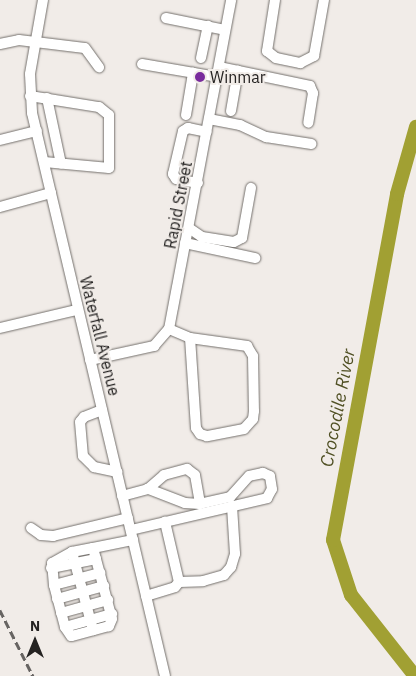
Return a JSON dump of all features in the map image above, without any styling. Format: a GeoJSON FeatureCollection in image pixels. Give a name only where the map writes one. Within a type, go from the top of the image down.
{"type":"FeatureCollection","features":[{"type":"Feature","properties":{"kind":"street","name":"Waterfall Avenue"},"geometry":{"type":"LineString","coordinates":[[44,0],[36,41],[30,96],[36,130],[165,676]]}},
{"type":"Feature","properties":{"kind":"street","name":"Rapid Street"},"geometry":{"type":"LineString","coordinates":[[169,329],[231,0]]}},
{"type":"Feature","properties":{"kind":"street"},"geometry":{"type":"LineString","coordinates":[[275,0],[265,44],[267,51],[276,58],[300,63],[314,56],[324,0]]}},
{"type":"Feature","properties":{"kind":"street"},"geometry":{"type":"LineString","coordinates":[[166,18],[226,30]]}},
{"type":"Feature","properties":{"kind":"street"},"geometry":{"type":"LineString","coordinates":[[201,58],[208,26]]}},
{"type":"Feature","properties":{"kind":"street"},"geometry":{"type":"LineString","coordinates":[[0,44],[36,41],[86,48],[99,67]]}},
{"type":"Feature","properties":{"kind":"street"},"geometry":{"type":"LineString","coordinates":[[142,64],[193,73],[238,71],[310,86],[313,93],[308,124]]}},
{"type":"Feature","properties":{"kind":"street"},"geometry":{"type":"LineString","coordinates":[[230,111],[238,71]]}},
{"type":"Feature","properties":{"kind":"street"},"geometry":{"type":"LineString","coordinates":[[186,115],[193,73]]}},
{"type":"Feature","properties":{"kind":"street"},"geometry":{"type":"LineString","coordinates":[[30,96],[100,107],[109,115],[110,166],[105,169],[44,162]]}},
{"type":"Feature","properties":{"kind":"street"},"geometry":{"type":"LineString","coordinates":[[48,98],[61,164]]}},
{"type":"Feature","properties":{"kind":"street"},"geometry":{"type":"LineString","coordinates":[[209,119],[240,125],[266,138],[311,144]]}},
{"type":"Feature","properties":{"kind":"street"},"geometry":{"type":"LineString","coordinates":[[198,183],[176,179],[173,174],[183,131],[188,128],[207,132]]}},
{"type":"Feature","properties":{"kind":"street"},"geometry":{"type":"LineString","coordinates":[[0,140],[36,130]]}},
{"type":"Feature","properties":{"kind":"street"},"geometry":{"type":"LineString","coordinates":[[189,228],[202,237],[234,242],[242,238],[251,188]]}},
{"type":"Feature","properties":{"kind":"street"},"geometry":{"type":"LineString","coordinates":[[0,207],[51,193]]}},
{"type":"Feature","properties":{"kind":"street"},"geometry":{"type":"LineString","coordinates":[[185,242],[255,258]]}},
{"type":"Feature","properties":{"kind":"street"},"geometry":{"type":"LineString","coordinates":[[0,328],[77,310]]}},
{"type":"Feature","properties":{"kind":"street"},"geometry":{"type":"LineString","coordinates":[[90,360],[154,346],[169,329],[190,338],[243,343],[250,350],[254,411],[253,419],[244,429],[207,436],[200,434],[196,428],[190,338]]}},
{"type":"Feature","properties":{"kind":"street"},"geometry":{"type":"LineString","coordinates":[[102,410],[84,417],[80,422],[83,456],[94,467],[117,472]]}},
{"type":"Feature","properties":{"kind":"street"},"geometry":{"type":"LineString","coordinates":[[122,496],[148,489],[164,475],[191,470],[195,475],[200,504]]}},
{"type":"Feature","properties":{"kind":"street"},"geometry":{"type":"LineString","coordinates":[[130,530],[270,496],[270,476],[263,473],[249,476],[230,497],[200,504],[185,503],[148,489]]}},
{"type":"Feature","properties":{"kind":"street"},"geometry":{"type":"LineString","coordinates":[[179,582],[210,579],[224,575],[231,567],[235,554],[232,506]]}},
{"type":"Feature","properties":{"kind":"street"},"geometry":{"type":"LineString","coordinates":[[31,528],[41,535],[53,536],[128,518]]}},
{"type":"Feature","properties":{"kind":"street"},"geometry":{"type":"LineString","coordinates":[[146,596],[175,588],[179,582],[166,522]]}},
{"type":"Feature","properties":{"kind":"street"},"geometry":{"type":"LineString","coordinates":[[93,548],[112,614],[109,626],[71,636],[65,627],[57,599],[51,568],[55,559],[72,552],[133,540]]}},
{"type":"Feature","properties":{"kind":"street"},"geometry":{"type":"LineString","coordinates":[[72,552],[93,630]]}},
{"type":"Feature","properties":{"kind":"street"},"geometry":{"type":"LineString","coordinates":[[51,568],[76,565],[96,559]]}},
{"type":"Feature","properties":{"kind":"street"},"geometry":{"type":"LineString","coordinates":[[54,584],[100,573]]}},
{"type":"Feature","properties":{"kind":"street"},"geometry":{"type":"LineString","coordinates":[[57,599],[104,586]]}},
{"type":"Feature","properties":{"kind":"street"},"geometry":{"type":"LineString","coordinates":[[61,613],[108,600]]}},
{"type":"Feature","properties":{"kind":"street"},"geometry":{"type":"LineString","coordinates":[[65,627],[112,614]]}},
{"type":"Feature","properties":{"kind":"waterway","name":"Crocodile River"},"geometry":{"type":"LineString","coordinates":[[415,676],[351,595],[333,540],[397,194],[416,127]]}},
{"type":"Feature","properties":{"kind":"railway"},"geometry":{"type":"LineString","coordinates":[[0,610],[33,676]]}},
{"type":"Feature","properties":{"kind":"place","name":"Winmar"},"geometry":{"type":"Point","coordinates":[200,77]}}]}
